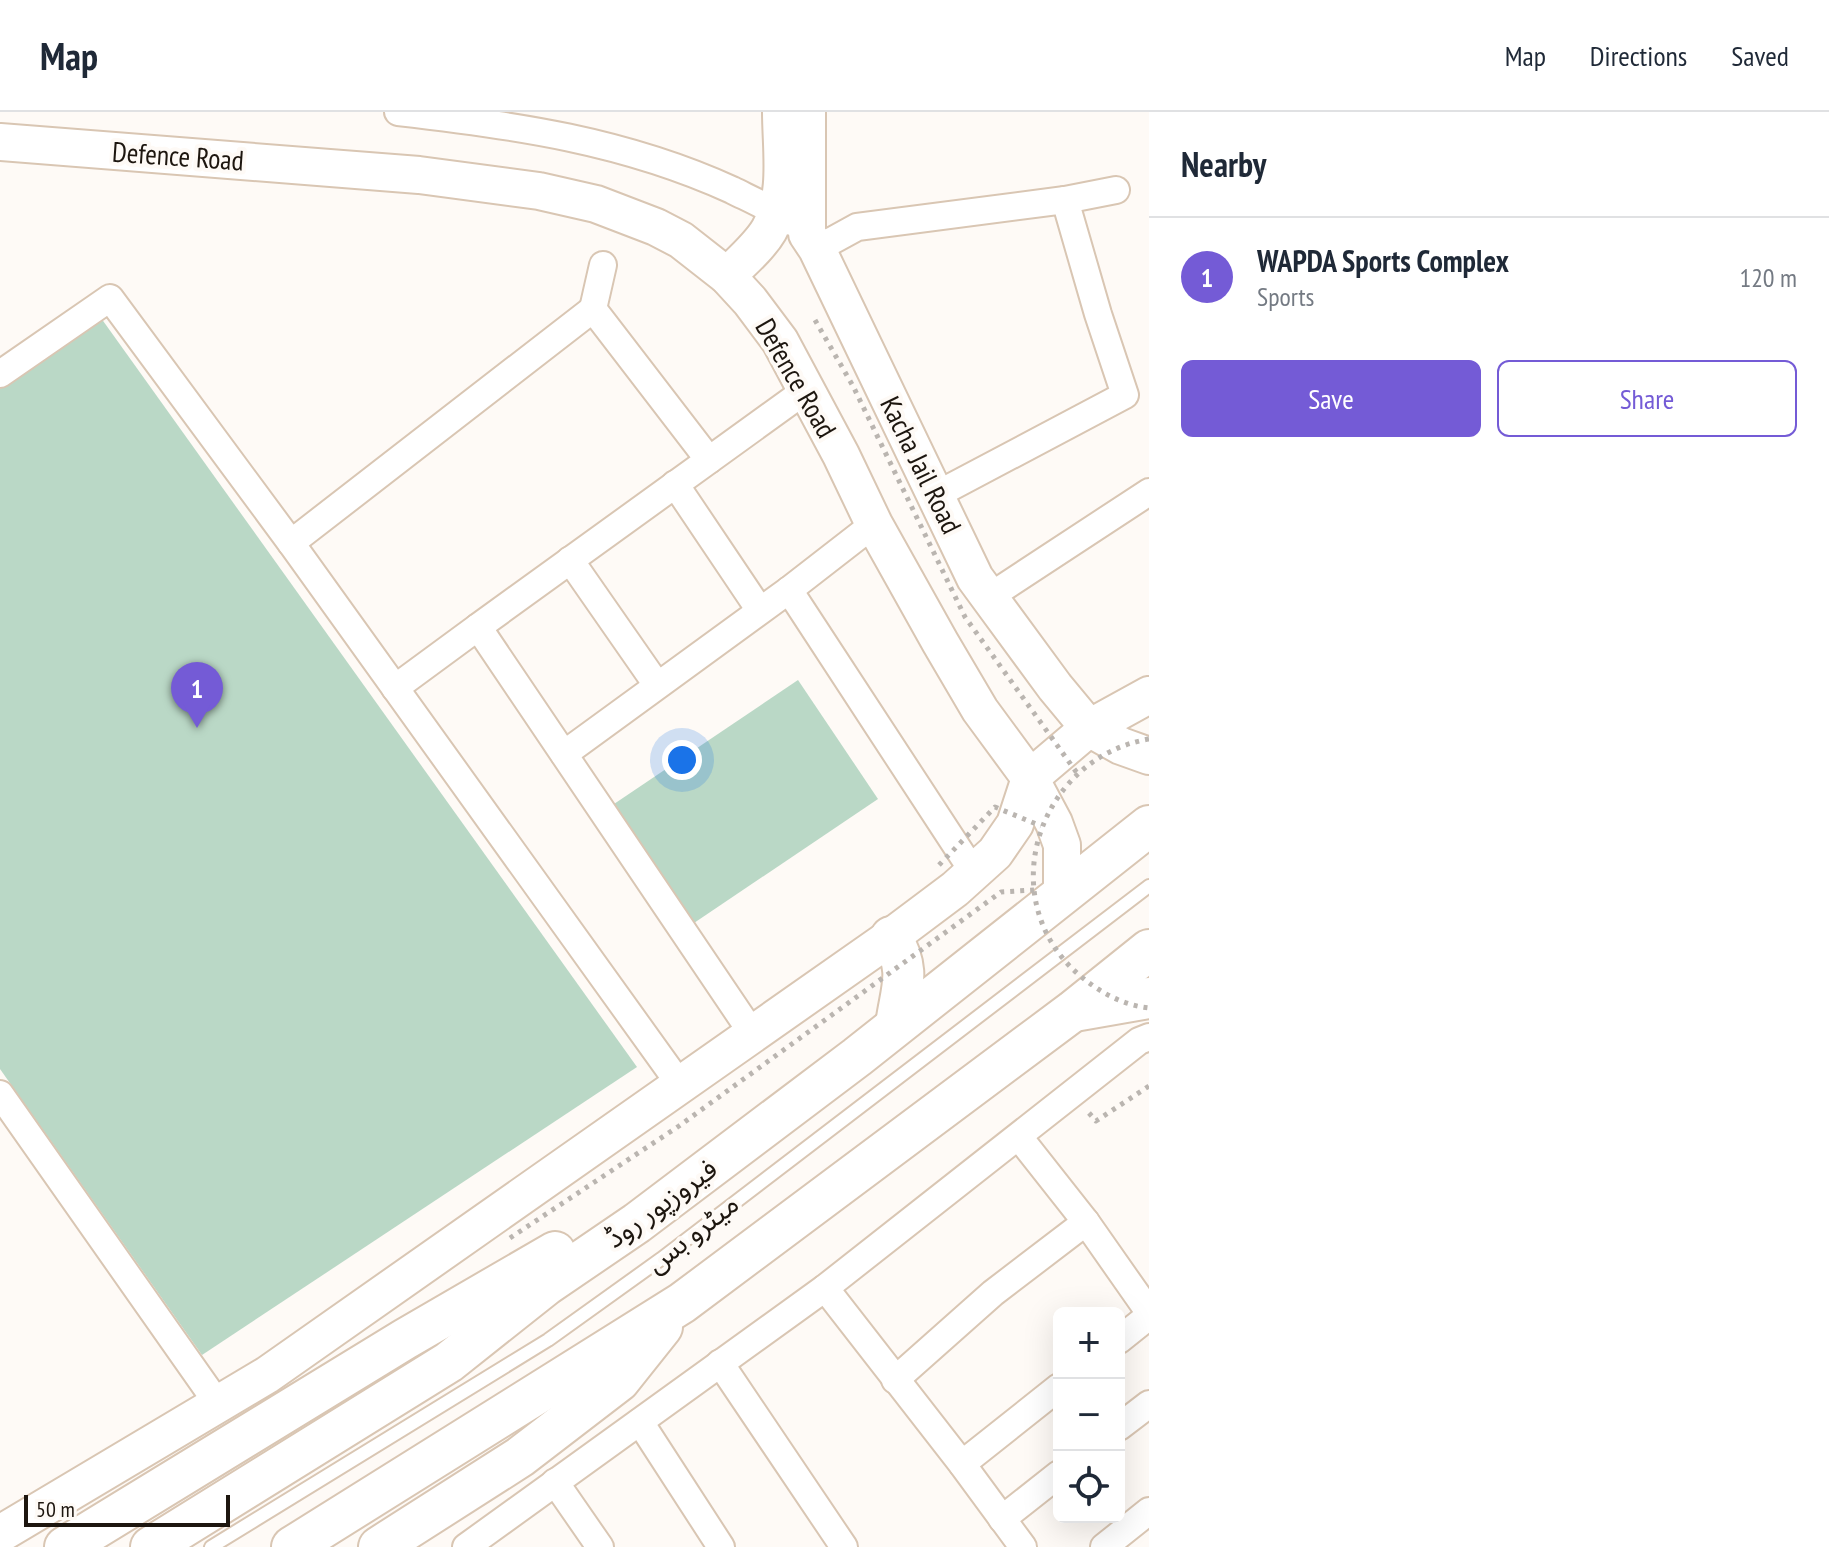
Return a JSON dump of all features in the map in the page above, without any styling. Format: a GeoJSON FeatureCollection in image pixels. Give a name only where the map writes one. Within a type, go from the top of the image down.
{"type":"FeatureCollection","features":[{"type":"Feature","properties":{"kind":"main road","name":"فیروزپور روڈ"},"geometry":{"type":"LineString","coordinates":[[151,1547],[449,1362],[546,1285],[637,1223],[896,1025],[1048,891],[1149,826]]}},
{"type":"Feature","properties":{"kind":"main road"},"geometry":{"type":"LineString","coordinates":[[891,937],[902,954],[904,968],[896,1025]]}},
{"type":"Feature","properties":{"kind":"main road"},"geometry":{"type":"LineString","coordinates":[[292,1547],[682,1303],[1073,1011],[1149,950]]}},
{"type":"Feature","properties":{"kind":"main road"},"geometry":{"type":"LineString","coordinates":[[1073,1011],[1149,998]]}},
{"type":"Feature","properties":{"kind":"main road"},"geometry":{"type":"LineString","coordinates":[[65,1547],[405,1339],[593,1230],[637,1223]]}},
{"type":"Feature","properties":{"kind":"main road"},"geometry":{"type":"LineString","coordinates":[[379,1547],[520,1457],[619,1381],[682,1303]]}},
{"type":"Feature","properties":{"kind":"street"},"geometry":{"type":"LineString","coordinates":[[405,112],[539,122],[666,162],[776,211],[812,242],[857,227],[1065,200],[1116,190]]}},
{"type":"Feature","properties":{"kind":"street"},"geometry":{"type":"LineString","coordinates":[[727,276],[761,241],[776,211],[782,188],[781,112]]}},
{"type":"Feature","properties":{"kind":"street","name":"Kacha Jail Road"},"geometry":{"type":"LineString","coordinates":[[807,112],[812,242],[975,578],[1089,728],[1121,746],[1149,756]]}},
{"type":"Feature","properties":{"kind":"street","name":"Defence Road"},"geometry":{"type":"LineString","coordinates":[[0,142],[419,175],[539,191],[596,204],[681,240],[727,276],[780,341],[874,524],[980,710],[1030,778],[1062,845],[1048,891]]}},
{"type":"Feature","properties":{"kind":"street"},"geometry":{"type":"LineString","coordinates":[[936,495],[1125,395],[1065,200]]}},
{"type":"Feature","properties":{"kind":"street"},"geometry":{"type":"LineString","coordinates":[[291,543],[593,309],[603,265]]}},
{"type":"Feature","properties":{"kind":"street"},"geometry":{"type":"LineString","coordinates":[[0,374],[110,298],[291,543],[681,1086]]}},
{"type":"Feature","properties":{"kind":"street"},"geometry":{"type":"LineString","coordinates":[[593,309],[709,460]]}},
{"type":"Feature","properties":{"kind":"street"},"geometry":{"type":"LineString","coordinates":[[395,688],[806,390]]}},
{"type":"Feature","properties":{"kind":"street"},"geometry":{"type":"LineString","coordinates":[[675,484],[759,609]]}},
{"type":"Feature","properties":{"kind":"street"},"geometry":{"type":"LineString","coordinates":[[989,597],[1149,492]]}},
{"type":"Feature","properties":{"kind":"street"},"geometry":{"type":"LineString","coordinates":[[564,754],[874,524]]}},
{"type":"Feature","properties":{"kind":"street"},"geometry":{"type":"LineString","coordinates":[[570,560],[657,685]]}},
{"type":"Feature","properties":{"kind":"street"},"geometry":{"type":"LineString","coordinates":[[789,590],[956,869]]}},
{"type":"Feature","properties":{"kind":"street"},"geometry":{"type":"LineString","coordinates":[[478,627],[752,1033]]}},
{"type":"Feature","properties":{"kind":"street"},"geometry":{"type":"LineString","coordinates":[[0,1534],[267,1375],[891,937],[956,869],[995,853],[1015,824],[1030,778],[1089,728],[1149,695]]}},
{"type":"Feature","properties":{"kind":"street"},"geometry":{"type":"LineString","coordinates":[[478,1544],[555,1482],[825,1288],[1139,1041],[1149,1037]]}},
{"type":"Feature","properties":{"kind":"street"},"geometry":{"type":"LineString","coordinates":[[0,1094],[218,1404]]}},
{"type":"Feature","properties":{"kind":"street"},"geometry":{"type":"LineString","coordinates":[[1019,1137],[1086,1222],[1149,1314],[1125,1335]]}},
{"type":"Feature","properties":{"kind":"street"},"geometry":{"type":"LineString","coordinates":[[895,1380],[993,1293],[1086,1222]]}},
{"type":"Feature","properties":{"kind":"street"},"geometry":{"type":"LineString","coordinates":[[825,1288],[1023,1547]]}},
{"type":"Feature","properties":{"kind":"street"},"geometry":{"type":"LineString","coordinates":[[720,1363],[844,1547]]}},
{"type":"Feature","properties":{"kind":"street"},"geometry":{"type":"LineString","coordinates":[[962,1464],[1053,1392]]}},
{"type":"Feature","properties":{"kind":"street"},"geometry":{"type":"LineString","coordinates":[[1125,1422],[1149,1404]]}},
{"type":"Feature","properties":{"kind":"street"},"geometry":{"type":"LineString","coordinates":[[640,1422],[721,1547]]}},
{"type":"Feature","properties":{"kind":"street"},"geometry":{"type":"LineString","coordinates":[[1002,1519],[1053,1479]]}},
{"type":"Feature","properties":{"kind":"street"},"geometry":{"type":"LineString","coordinates":[[555,1482],[600,1547]]}},
{"type":"Feature","properties":{"kind":"street"},"geometry":{"type":"LineString","coordinates":[[1104,1547],[1149,1511]]}},
{"type":"Feature","properties":{"kind":"lane","name":"میٹرو بس"},"geometry":{"type":"LineString","coordinates":[[211,1547],[548,1340],[661,1259],[768,1174],[1149,886]]}},
{"type":"Feature","properties":{"kind":"path"},"geometry":{"type":"LineString","coordinates":[[815,320],[853,386],[965,617],[1077,773]]}},
{"type":"Feature","properties":{"kind":"path"},"geometry":{"type":"LineString","coordinates":[[1149,739],[1102,754],[1077,773],[1056,797],[1041,826],[1034,857],[1048,891],[1044,928],[1065,963],[1095,989],[1131,1006],[1149,1008]]}},
{"type":"Feature","properties":{"kind":"path"},"geometry":{"type":"LineString","coordinates":[[956,869],[995,807],[1041,826]]}},
{"type":"Feature","properties":{"kind":"path"},"geometry":{"type":"LineString","coordinates":[[510,1238],[679,1126],[1001,892],[1048,891]]}},
{"type":"Feature","properties":{"kind":"path"},"geometry":{"type":"LineString","coordinates":[[1096,1121],[1149,1086]]}},
{"type":"Feature","properties":{"kind":"green space"},"geometry":{"type":"Polygon","coordinates":[[[101,318],[637,1067],[202,1355],[0,1069],[0,389],[101,318]]]}},
{"type":"Feature","properties":{"kind":"green space"},"geometry":{"type":"Polygon","coordinates":[[[798,680],[878,799],[694,923],[614,804],[798,680]]]}},
{"type":"Feature","properties":{"kind":"place","name":"WAPDA Sports Complex"},"geometry":{"type":"Point","coordinates":[197,728]}}]}
